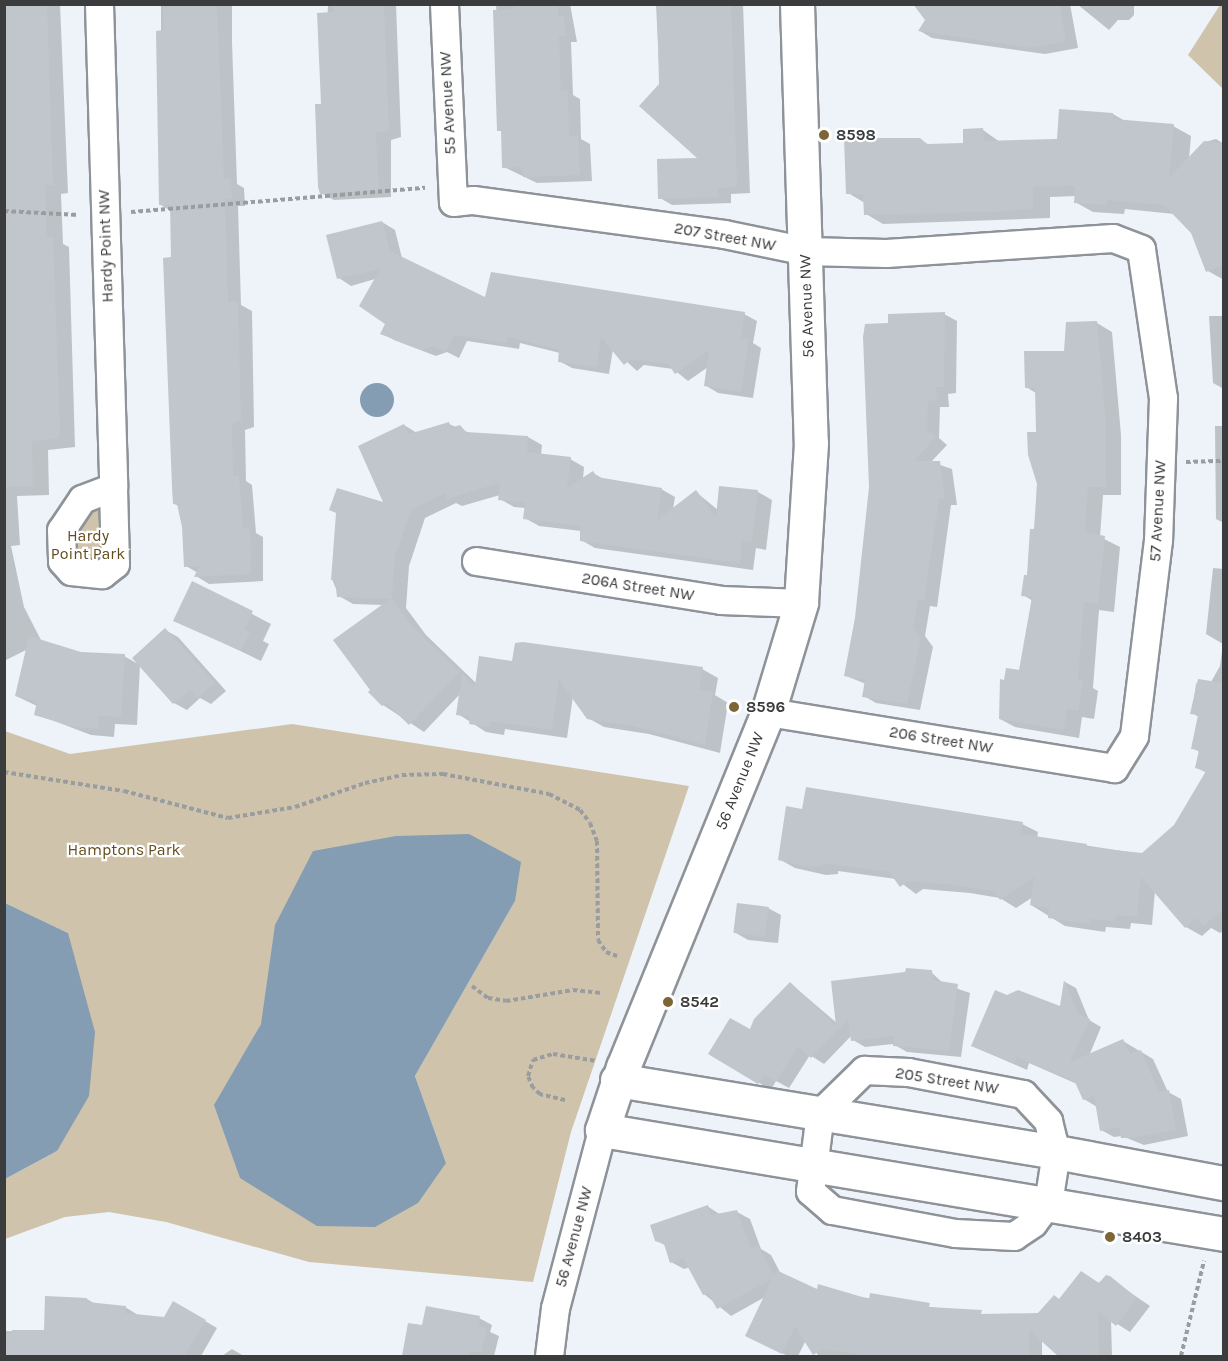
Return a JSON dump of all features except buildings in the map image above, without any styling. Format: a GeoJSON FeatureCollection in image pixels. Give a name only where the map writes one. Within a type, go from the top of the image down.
{"type":"FeatureCollection","features":[{"type":"Feature","properties":{"kind":"street","name":"Hardy Point NW"},"geometry":{"type":"LineString","coordinates":[[99,4],[113,487]]}},
{"type":"Feature","properties":{"kind":"street","name":"55 Avenue NW"},"geometry":{"type":"LineString","coordinates":[[444,4],[452,190]]}},
{"type":"Feature","properties":{"kind":"street","name":"56 Avenue NW"},"geometry":{"type":"LineString","coordinates":[[549,1356],[555,1308],[602,1130],[620,1074],[768,712],[801,603],[812,443],[797,4]]}},
{"type":"Feature","properties":{"kind":"street","name":"207 Street NW"},"geometry":{"type":"LineString","coordinates":[[452,190],[473,200],[713,233],[806,251],[886,253],[1113,238],[1140,249]]}},
{"type":"Feature","properties":{"kind":"street","name":"57 Avenue NW"},"geometry":{"type":"LineString","coordinates":[[1114,768],[1134,736],[1158,540],[1163,398],[1140,249]]}},
{"type":"Feature","properties":{"kind":"street","name":"206A Street NW"},"geometry":{"type":"LineString","coordinates":[[476,561],[721,600],[801,603]]}},
{"type":"Feature","properties":{"kind":"street","name":"206 Street NW"},"geometry":{"type":"LineString","coordinates":[[768,712],[1114,768]]}},
{"type":"Feature","properties":{"kind":"street","name":"205 Street NW"},"geometry":{"type":"LineString","coordinates":[[820,1113],[864,1070],[908,1072],[1023,1094],[1048,1120],[1056,1152],[1048,1203]]}},
{"type":"Feature","properties":{"kind":"street"},"geometry":{"type":"LineString","coordinates":[[620,1074],[820,1113],[1056,1152],[1224,1183]]}},
{"type":"Feature","properties":{"kind":"street"},"geometry":{"type":"LineString","coordinates":[[820,1113],[810,1191],[832,1210],[956,1233],[1014,1236],[1033,1223],[1048,1203]]}},
{"type":"Feature","properties":{"kind":"street"},"geometry":{"type":"LineString","coordinates":[[602,1130],[1217,1232]]}},
{"type":"Feature","properties":{"kind":"path"},"geometry":{"type":"LineString","coordinates":[[4,211],[105,214],[419,190],[452,190]]}},
{"type":"Feature","properties":{"kind":"path"},"geometry":{"type":"LineString","coordinates":[[1186,462],[1224,461]]}},
{"type":"Feature","properties":{"kind":"path"},"geometry":{"type":"LineString","coordinates":[[4,772],[124,791],[228,818],[295,807],[364,783],[402,775],[443,774],[549,794],[580,810],[590,823],[598,849],[598,940],[606,952],[617,956]]}},
{"type":"Feature","properties":{"kind":"path"},"geometry":{"type":"LineString","coordinates":[[472,986],[488,998],[506,1001],[573,990],[603,993]]}},
{"type":"Feature","properties":{"kind":"path"},"geometry":{"type":"LineString","coordinates":[[565,1100],[540,1094],[533,1088],[528,1076],[533,1060],[553,1054],[620,1074]]}},
{"type":"Feature","properties":{"kind":"path"},"geometry":{"type":"LineString","coordinates":[[1181,1356],[1217,1232]]}},
{"type":"Feature","properties":{"kind":"green space"},"geometry":{"type":"Polygon","coordinates":[[[1220,5],[1224,5],[1223,89],[1188,55],[1220,5]]]}},
{"type":"Feature","properties":{"kind":"green space","name":"Hardy Point Park"},"geometry":{"type":"Polygon","coordinates":[[[106,498],[107,562],[71,563],[75,519],[106,498]]]}},
{"type":"Feature","properties":{"kind":"green space","name":"Hamptons Park"},"geometry":{"type":"Polygon","coordinates":[[[292,724],[689,786],[571,1132],[533,1282],[309,1262],[166,1222],[109,1212],[65,1217],[5,1239],[5,1179],[57,1151],[68,933],[5,903],[5,731],[70,754],[292,724]],[[515,901],[261,1024],[240,1062],[446,1163],[415,1076],[515,901]]]}},
{"type":"Feature","properties":{"kind":"water"},"geometry":{"type":"Polygon","coordinates":[[[377,383],[389,388],[394,400],[389,412],[377,417],[365,412],[360,400],[365,388],[377,383]]]}},
{"type":"Feature","properties":{"kind":"water"},"geometry":{"type":"Polygon","coordinates":[[[469,834],[521,862],[515,901],[415,1076],[446,1163],[418,1203],[375,1227],[317,1226],[240,1178],[214,1105],[261,1024],[275,925],[313,851],[396,836],[469,834]]]}},
{"type":"Feature","properties":{"kind":"water"},"geometry":{"type":"Polygon","coordinates":[[[5,903],[68,933],[95,1032],[89,1096],[57,1151],[5,1179],[5,903]]]}},
{"type":"Feature","properties":{"kind":"place","name":"8598"},"geometry":{"type":"Point","coordinates":[824,135]}},
{"type":"Feature","properties":{"kind":"place","name":"8596"},"geometry":{"type":"Point","coordinates":[734,707]}},
{"type":"Feature","properties":{"kind":"place","name":"8542"},"geometry":{"type":"Point","coordinates":[668,1002]}},
{"type":"Feature","properties":{"kind":"place","name":"8403"},"geometry":{"type":"Point","coordinates":[1110,1237]}}]}
